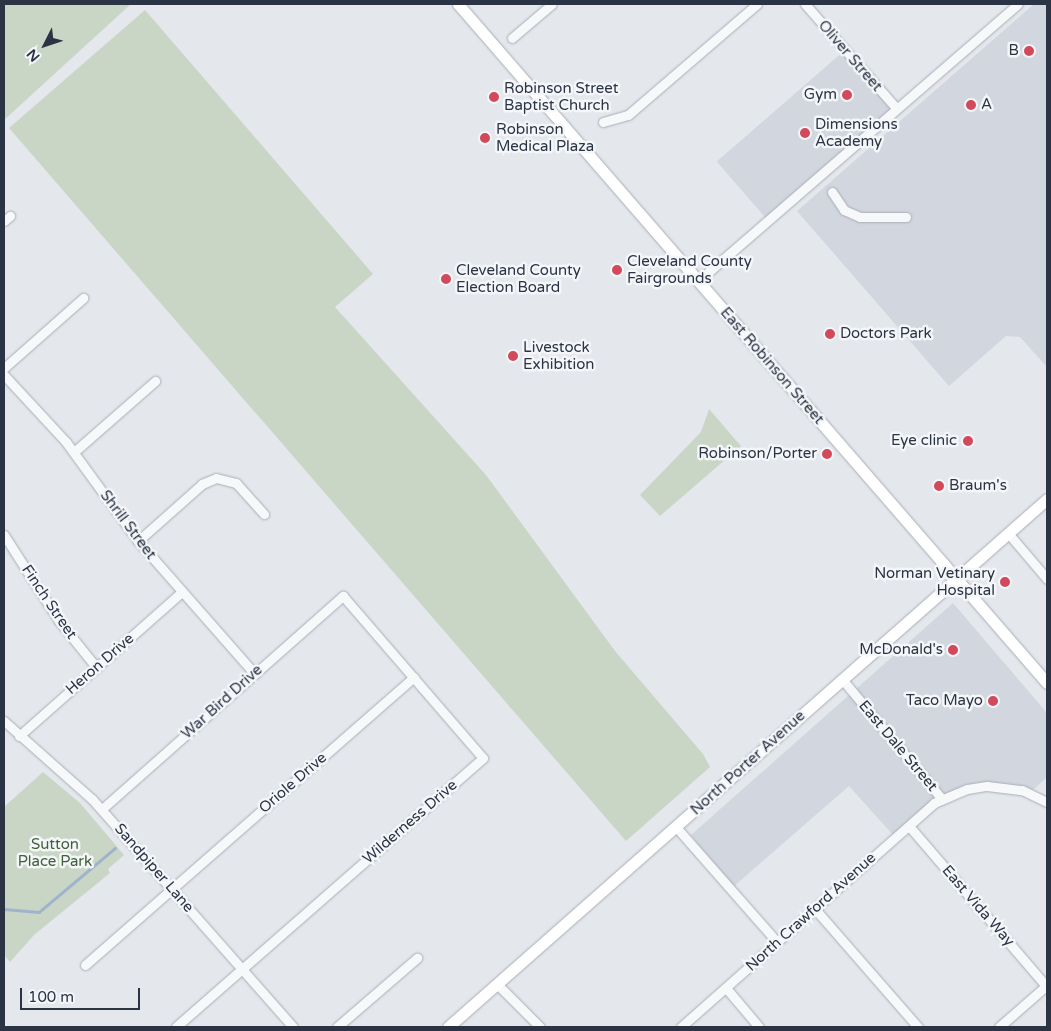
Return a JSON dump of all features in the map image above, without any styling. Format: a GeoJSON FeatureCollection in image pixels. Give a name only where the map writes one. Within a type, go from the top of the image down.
{"type":"FeatureCollection","features":[{"type":"Feature","properties":{"kind":"main road","name":"East Robinson Street"},"geometry":{"type":"LineString","coordinates":[[458,4],[1047,683]]}},
{"type":"Feature","properties":{"kind":"main road","name":"North Porter Avenue"},"geometry":{"type":"LineString","coordinates":[[448,1027],[956,577],[1047,499]]}},
{"type":"Feature","properties":{"kind":"street"},"geometry":{"type":"LineString","coordinates":[[603,122],[628,115],[756,4]]}},
{"type":"Feature","properties":{"kind":"street","name":"Oliver Street"},"geometry":{"type":"LineString","coordinates":[[805,4],[896,108]]}},
{"type":"Feature","properties":{"kind":"street"},"geometry":{"type":"LineString","coordinates":[[698,281],[1018,4]]}},
{"type":"Feature","properties":{"kind":"street"},"geometry":{"type":"LineString","coordinates":[[512,38],[547,5]]}},
{"type":"Feature","properties":{"kind":"street"},"geometry":{"type":"LineString","coordinates":[[832,192],[844,210],[860,217],[906,217]]}},
{"type":"Feature","properties":{"kind":"street"},"geometry":{"type":"LineString","coordinates":[[4,368],[82,298]]}},
{"type":"Feature","properties":{"kind":"street","name":"Shrill Street"},"geometry":{"type":"LineString","coordinates":[[4,375],[74,452],[138,541],[255,674]]}},
{"type":"Feature","properties":{"kind":"street"},"geometry":{"type":"LineString","coordinates":[[74,452],[155,382]]}},
{"type":"Feature","properties":{"kind":"street"},"geometry":{"type":"LineString","coordinates":[[138,541],[202,484],[216,478],[236,483],[264,514]]}},
{"type":"Feature","properties":{"kind":"street"},"geometry":{"type":"LineString","coordinates":[[1008,534],[1047,579]]}},
{"type":"Feature","properties":{"kind":"street","name":"Finch Street"},"geometry":{"type":"LineString","coordinates":[[4,535],[59,621],[96,667]]}},
{"type":"Feature","properties":{"kind":"street","name":"Heron Drive"},"geometry":{"type":"LineString","coordinates":[[19,736],[182,592]]}},
{"type":"Feature","properties":{"kind":"street","name":"War Bird Drive"},"geometry":{"type":"LineString","coordinates":[[102,809],[344,596]]}},
{"type":"Feature","properties":{"kind":"street","name":"Wilderness Drive"},"geometry":{"type":"LineString","coordinates":[[176,1027],[484,758],[344,596]]}},
{"type":"Feature","properties":{"kind":"street","name":"Oriole Drive"},"geometry":{"type":"LineString","coordinates":[[85,965],[414,678]]}},
{"type":"Feature","properties":{"kind":"street","name":"East Dale Street"},"geometry":{"type":"LineString","coordinates":[[842,679],[942,798],[967,789],[997,786],[1022,790],[1047,802]]}},
{"type":"Feature","properties":{"kind":"street","name":"Sandpiper Lane"},"geometry":{"type":"LineString","coordinates":[[4,721],[19,736],[68,776],[102,809],[293,1027]]}},
{"type":"Feature","properties":{"kind":"street","name":"North Crawford Avenue"},"geometry":{"type":"LineString","coordinates":[[681,1027],[942,798]]}},
{"type":"Feature","properties":{"kind":"street","name":"East Vida Way"},"geometry":{"type":"LineString","coordinates":[[908,826],[1047,986]]}},
{"type":"Feature","properties":{"kind":"street"},"geometry":{"type":"LineString","coordinates":[[676,827],[777,942]]}},
{"type":"Feature","properties":{"kind":"street"},"geometry":{"type":"LineString","coordinates":[[815,909],[918,1027]]}},
{"type":"Feature","properties":{"kind":"street"},"geometry":{"type":"LineString","coordinates":[[337,1027],[418,958]]}},
{"type":"Feature","properties":{"kind":"street"},"geometry":{"type":"LineString","coordinates":[[498,984],[540,1027]]}},
{"type":"Feature","properties":{"kind":"street"},"geometry":{"type":"LineString","coordinates":[[999,1027],[1047,986]]}},
{"type":"Feature","properties":{"kind":"street"},"geometry":{"type":"LineString","coordinates":[[726,988],[759,1027]]}},
{"type":"Feature","properties":{"kind":"shaded area"},"geometry":{"type":"Polygon","coordinates":[[[1034,4],[1047,4],[1047,367],[1020,337],[1006,336],[949,386],[797,211],[1034,4]]]}},
{"type":"Feature","properties":{"kind":"shaded area","name":"Dimensions Academy"},"geometry":{"type":"Polygon","coordinates":[[[845,50],[896,108],[767,220],[717,162],[845,50]]]}},
{"type":"Feature","properties":{"kind":"shaded area"},"geometry":{"type":"Polygon","coordinates":[[[953,603],[1047,713],[1047,777],[1031,792],[1020,788],[949,792],[894,836],[849,786],[732,888],[691,835],[953,603]]]}},
{"type":"Feature","properties":{"kind":"green space"},"geometry":{"type":"Polygon","coordinates":[[[4,4],[131,4],[4,120],[4,4]]]}},
{"type":"Feature","properties":{"kind":"green space"},"geometry":{"type":"Polygon","coordinates":[[[145,10],[373,274],[335,307],[486,475],[615,651],[703,754],[710,767],[626,841],[9,128],[145,10]]]}},
{"type":"Feature","properties":{"kind":"green space"},"geometry":{"type":"Polygon","coordinates":[[[709,409],[741,446],[660,516],[640,495],[701,432],[709,409]]]}},
{"type":"Feature","properties":{"kind":"green space","name":"Sutton Place Park"},"geometry":{"type":"Polygon","coordinates":[[[43,772],[80,803],[124,855],[108,869],[110,873],[34,935],[10,962],[4,955],[4,807],[43,772]]]}},
{"type":"Feature","properties":{"kind":"waterway"},"geometry":{"type":"LineString","coordinates":[[4,909],[39,912],[115,848]]}},
{"type":"Feature","properties":{"kind":"place","name":"B"},"geometry":{"type":"Point","coordinates":[1029,51]}},
{"type":"Feature","properties":{"kind":"place","name":"Gym"},"geometry":{"type":"Point","coordinates":[847,95]}},
{"type":"Feature","properties":{"kind":"place","name":"Robinson Street Baptist Church"},"geometry":{"type":"Point","coordinates":[494,97]}},
{"type":"Feature","properties":{"kind":"place","name":"A"},"geometry":{"type":"Point","coordinates":[971,105]}},
{"type":"Feature","properties":{"kind":"place","name":"Dimensions Academy"},"geometry":{"type":"Point","coordinates":[805,133]}},
{"type":"Feature","properties":{"kind":"place","name":"Robinson Medical Plaza"},"geometry":{"type":"Point","coordinates":[485,138]}},
{"type":"Feature","properties":{"kind":"place","name":"Cleveland County Fairgrounds"},"geometry":{"type":"Point","coordinates":[617,270]}},
{"type":"Feature","properties":{"kind":"place","name":"Cleveland County Election Board"},"geometry":{"type":"Point","coordinates":[446,279]}},
{"type":"Feature","properties":{"kind":"place","name":"Doctors Park"},"geometry":{"type":"Point","coordinates":[830,334]}},
{"type":"Feature","properties":{"kind":"place","name":"Livestock Exhibition"},"geometry":{"type":"Point","coordinates":[513,356]}},
{"type":"Feature","properties":{"kind":"place","name":"Eye clinic"},"geometry":{"type":"Point","coordinates":[968,441]}},
{"type":"Feature","properties":{"kind":"place","name":"Robinson/Porter"},"geometry":{"type":"Point","coordinates":[827,454]}},
{"type":"Feature","properties":{"kind":"place","name":"Braum's"},"geometry":{"type":"Point","coordinates":[939,486]}},
{"type":"Feature","properties":{"kind":"place","name":"Norman Vetinary Hospital"},"geometry":{"type":"Point","coordinates":[1005,582]}},
{"type":"Feature","properties":{"kind":"place","name":"McDonald's"},"geometry":{"type":"Point","coordinates":[953,650]}},
{"type":"Feature","properties":{"kind":"place","name":"Taco Mayo"},"geometry":{"type":"Point","coordinates":[993,701]}}]}
